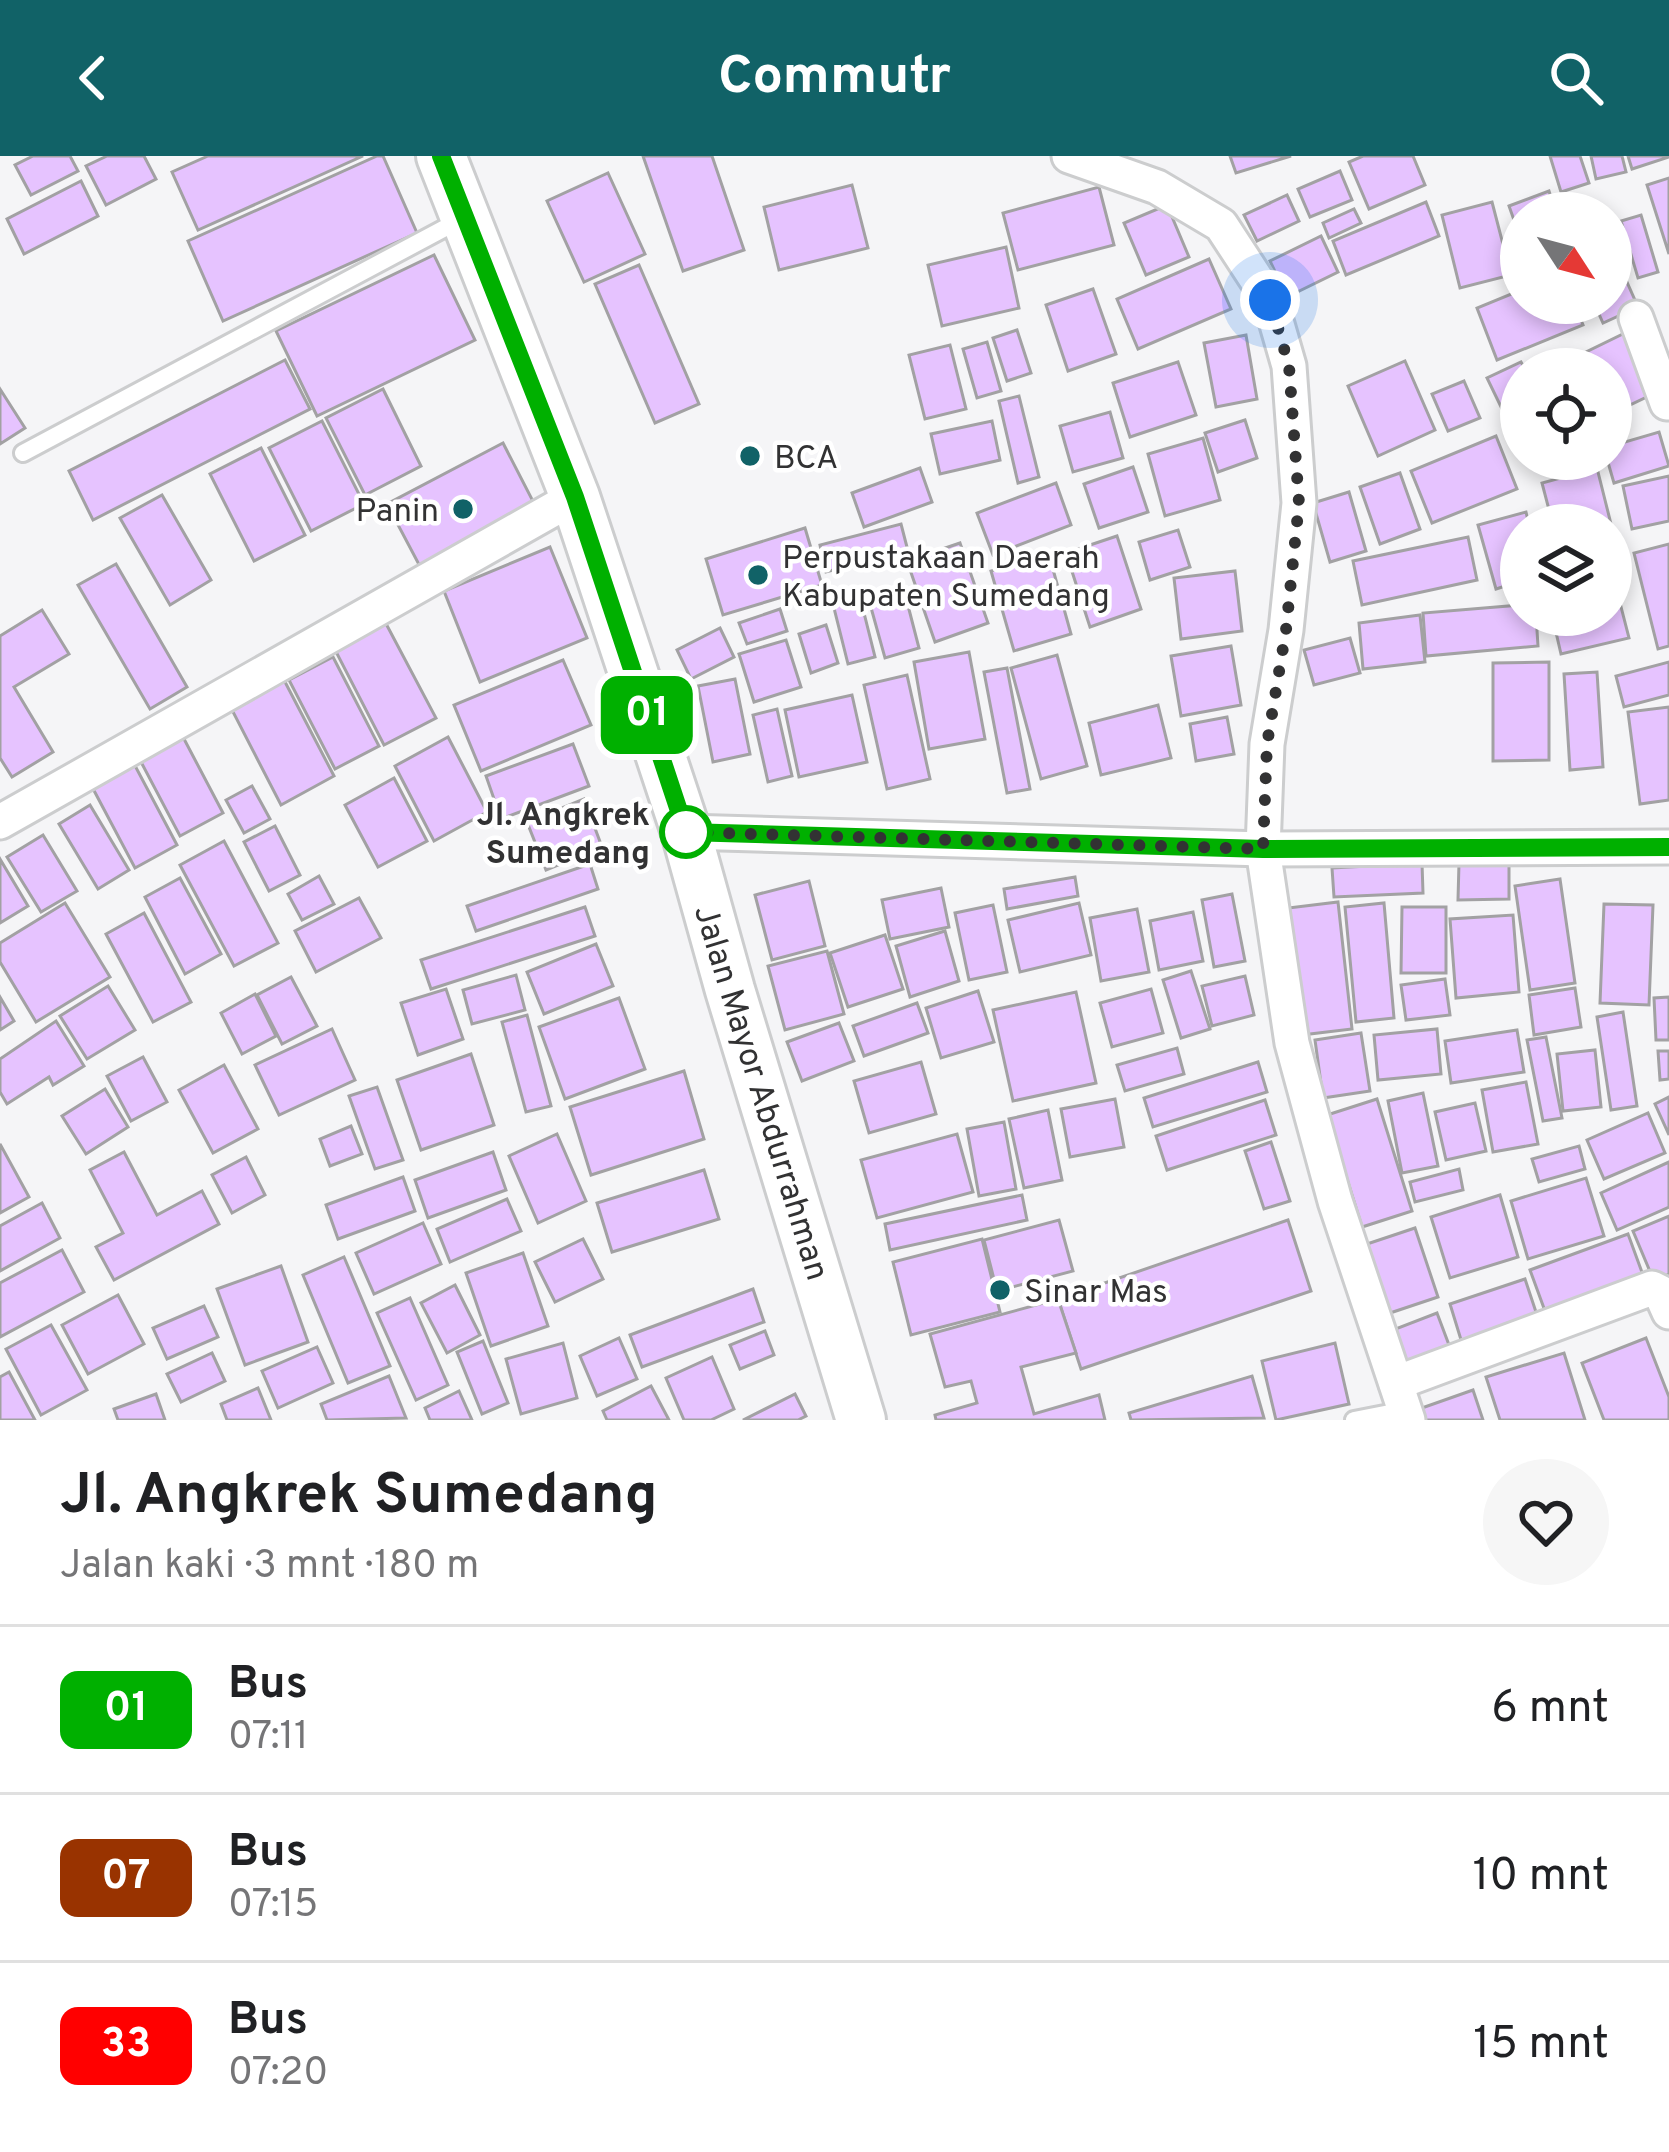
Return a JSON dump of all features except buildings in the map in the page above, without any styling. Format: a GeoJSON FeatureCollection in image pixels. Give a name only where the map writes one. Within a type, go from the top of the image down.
{"type":"FeatureCollection","features":[{"type":"Feature","properties":{"kind":"main road","name":"Jalan Mayor Abdurrahman"},"geometry":{"type":"LineString","coordinates":[[441,156],[575,497],[686,832],[862,1420]]}},
{"type":"Feature","properties":{"kind":"street"},"geometry":{"type":"LineString","coordinates":[[1069,156],[1157,187],[1221,225],[1270,300],[1289,366],[1299,503],[1286,630],[1267,744],[1263,849],[1292,1043],[1336,1201],[1403,1404],[1652,1288],[1660,1292],[1669,1312]]}},
{"type":"Feature","properties":{"kind":"street"},"geometry":{"type":"LineString","coordinates":[[1636,318],[1668,405]]}},
{"type":"Feature","properties":{"kind":"street"},"geometry":{"type":"LineString","coordinates":[[0,822],[575,497]]}},
{"type":"Feature","properties":{"kind":"street"},"geometry":{"type":"LineString","coordinates":[[686,832],[1263,849],[1669,847]]}},
{"type":"Feature","properties":{"kind":"lane"},"geometry":{"type":"LineString","coordinates":[[23,453],[466,217]]}},
{"type":"Feature","properties":{"kind":"lane"},"geometry":{"type":"LineString","coordinates":[[1354,1420],[1403,1404]]}},
{"type":"Feature","properties":{"kind":"bus line","name":"01"},"geometry":{"type":"LineString","coordinates":[[441,156],[575,497],[686,832],[1263,849],[1669,847]]}},
{"type":"Feature","properties":{"kind":"place","name":"BCA"},"geometry":{"type":"Point","coordinates":[750,456]}},
{"type":"Feature","properties":{"kind":"place","name":"Panin"},"geometry":{"type":"Point","coordinates":[463,509]}},
{"type":"Feature","properties":{"kind":"place","name":"Perpustakaan Daerah Kabupaten Sumedang"},"geometry":{"type":"Point","coordinates":[758,575]}},
{"type":"Feature","properties":{"kind":"place","name":"Jl. Angkrek Sumedang"},"geometry":{"type":"Point","coordinates":[686,832]}},
{"type":"Feature","properties":{"kind":"place","name":"Sinar Mas"},"geometry":{"type":"Point","coordinates":[1000,1290]}},
{"type":"Feature","properties":{"kind":"route"},"geometry":{"type":"LineString","coordinates":[[686,832],[1263,849],[1267,744],[1286,630],[1299,503],[1289,366],[1270,300]]}}]}
